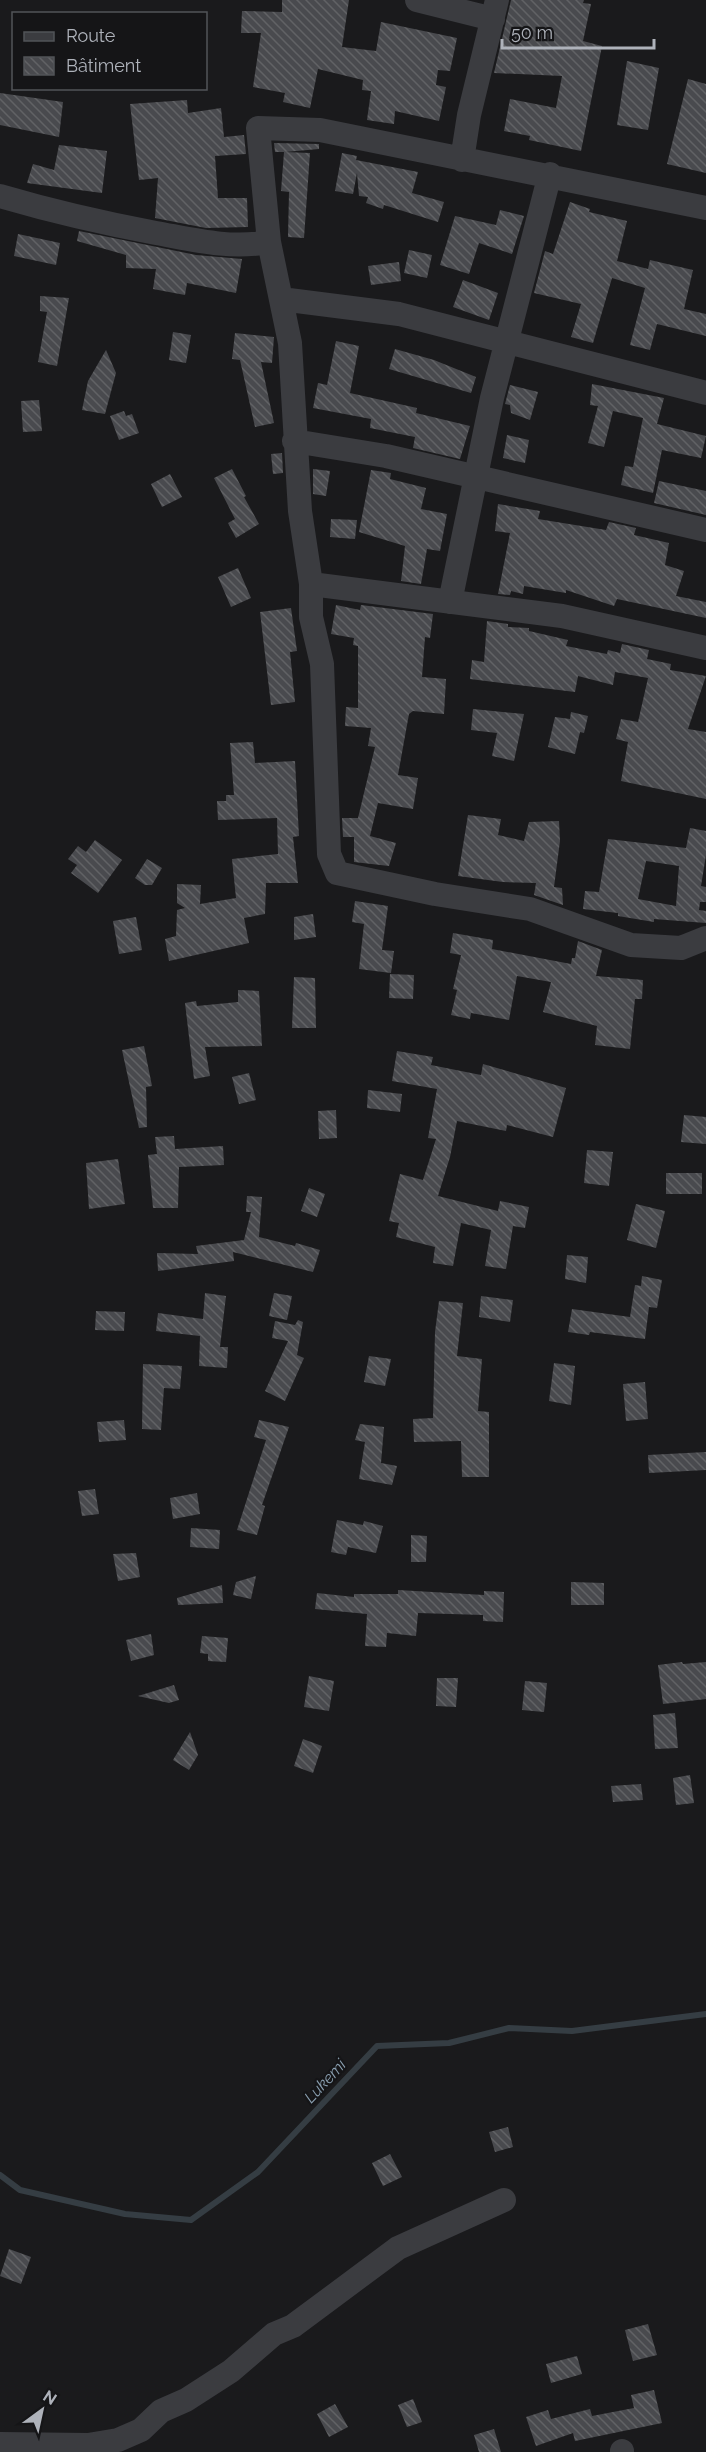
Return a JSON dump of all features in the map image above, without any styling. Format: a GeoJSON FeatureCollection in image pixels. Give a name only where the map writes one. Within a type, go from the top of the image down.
{"type":"FeatureCollection","features":[{"type":"Feature","properties":{"kind":"street"},"geometry":{"type":"LineString","coordinates":[[417,0],[495,9],[469,115],[462,160]]}},
{"type":"Feature","properties":{"kind":"street"},"geometry":{"type":"LineString","coordinates":[[706,208],[550,174],[462,160],[320,130],[258,128],[269,242],[290,343],[294,441],[298,464],[300,511],[310,584],[311,617],[322,664],[329,854],[337,873],[435,894],[530,909],[631,945],[681,948],[706,938]]}},
{"type":"Feature","properties":{"kind":"street"},"geometry":{"type":"LineString","coordinates":[[450,602],[506,344],[550,174]]}},
{"type":"Feature","properties":{"kind":"street"},"geometry":{"type":"LineString","coordinates":[[0,196],[91,220],[194,242],[252,245],[269,242]]}},
{"type":"Feature","properties":{"kind":"street"},"geometry":{"type":"LineString","coordinates":[[281,299],[399,314],[506,344],[706,393]]}},
{"type":"Feature","properties":{"kind":"street"},"geometry":{"type":"LineString","coordinates":[[294,441],[386,456],[475,479],[706,530]]}},
{"type":"Feature","properties":{"kind":"street"},"geometry":{"type":"LineString","coordinates":[[310,584],[562,616],[706,648]]}},
{"type":"Feature","properties":{"kind":"street"},"geometry":{"type":"LineString","coordinates":[[0,2444],[88,2445],[118,2440],[141,2430],[161,2411],[186,2400],[231,2371],[274,2334],[293,2326],[398,2248],[504,2200]]}},
{"type":"Feature","properties":{"kind":"building"},"geometry":{"type":"Polygon","coordinates":[[[282,0],[349,0],[342,47],[376,51],[381,22],[457,38],[450,71],[438,70],[436,85],[446,87],[439,121],[395,111],[394,124],[367,120],[371,91],[362,90],[363,80],[318,69],[310,108],[283,102],[285,93],[253,87],[261,33],[241,33],[242,11],[282,12],[282,0]]]}},
{"type":"Feature","properties":{"kind":"building"},"geometry":{"type":"Polygon","coordinates":[[[511,0],[584,0],[583,3],[591,4],[583,41],[602,46],[581,151],[529,140],[530,136],[504,131],[510,99],[556,108],[562,76],[494,73],[511,0]]]}},
{"type":"Feature","properties":{"kind":"building"},"geometry":{"type":"Polygon","coordinates":[[[627,61],[659,68],[648,130],[617,125],[627,61]]]}},
{"type":"Feature","properties":{"kind":"building"},"geometry":{"type":"Polygon","coordinates":[[[688,79],[706,84],[706,173],[667,164],[688,79]]]}},
{"type":"Feature","properties":{"kind":"building"},"geometry":{"type":"Polygon","coordinates":[[[0,93],[63,102],[59,137],[0,125],[0,93]]]}},
{"type":"Feature","properties":{"kind":"building"},"geometry":{"type":"Polygon","coordinates":[[[187,100],[188,113],[221,108],[224,137],[244,135],[246,154],[215,156],[218,198],[247,198],[248,227],[206,228],[155,218],[158,178],[139,180],[130,104],[187,100]]]}},
{"type":"Feature","properties":{"kind":"building"},"geometry":{"type":"Polygon","coordinates":[[[274,143],[319,144],[319,149],[285,152],[310,153],[304,238],[288,237],[289,192],[281,191],[284,152],[275,152],[274,143]]]}},
{"type":"Feature","properties":{"kind":"building"},"geometry":{"type":"Polygon","coordinates":[[[59,145],[107,151],[102,193],[27,183],[33,164],[54,170],[59,145]]]}},
{"type":"Feature","properties":{"kind":"building"},"geometry":{"type":"Polygon","coordinates":[[[342,153],[357,156],[356,160],[418,172],[412,193],[444,202],[438,222],[384,205],[383,209],[366,203],[368,197],[359,196],[357,173],[353,194],[335,191],[342,153]]]}},
{"type":"Feature","properties":{"kind":"building"},"geometry":{"type":"Polygon","coordinates":[[[570,202],[590,209],[589,212],[627,221],[617,261],[648,269],[650,260],[693,270],[684,309],[706,314],[706,336],[657,324],[650,350],[630,345],[645,288],[612,278],[593,343],[571,337],[581,304],[534,293],[545,251],[553,254],[570,202]]]}},
{"type":"Feature","properties":{"kind":"building"},"geometry":{"type":"Polygon","coordinates":[[[500,210],[524,216],[512,254],[479,243],[469,274],[440,265],[455,216],[496,225],[500,210]]]}},
{"type":"Feature","properties":{"kind":"building"},"geometry":{"type":"Polygon","coordinates":[[[79,231],[196,255],[242,259],[236,293],[187,283],[185,295],[153,289],[156,269],[126,268],[126,255],[77,241],[79,231]]]}},
{"type":"Feature","properties":{"kind":"building"},"geometry":{"type":"Polygon","coordinates":[[[18,234],[60,243],[56,265],[14,256],[18,234]]]}},
{"type":"Feature","properties":{"kind":"building"},"geometry":{"type":"Polygon","coordinates":[[[409,250],[432,255],[427,278],[404,273],[409,250]]]}},
{"type":"Feature","properties":{"kind":"building"},"geometry":{"type":"Polygon","coordinates":[[[399,262],[401,281],[371,285],[368,266],[399,262]]]}},
{"type":"Feature","properties":{"kind":"building"},"geometry":{"type":"Polygon","coordinates":[[[463,280],[498,293],[489,320],[453,307],[463,280]]]}},
{"type":"Feature","properties":{"kind":"building"},"geometry":{"type":"Polygon","coordinates":[[[40,296],[69,298],[57,366],[38,362],[47,312],[40,311],[40,296]]]}},
{"type":"Feature","properties":{"kind":"building"},"geometry":{"type":"Polygon","coordinates":[[[173,332],[191,335],[186,363],[169,360],[173,332]]]}},
{"type":"Feature","properties":{"kind":"building"},"geometry":{"type":"Polygon","coordinates":[[[235,333],[274,337],[272,363],[261,362],[274,423],[255,427],[240,360],[232,359],[235,333]]]}},
{"type":"Feature","properties":{"kind":"building"},"geometry":{"type":"Polygon","coordinates":[[[336,341],[359,346],[350,393],[417,408],[416,413],[470,426],[460,459],[413,448],[415,437],[370,428],[371,419],[313,408],[318,383],[327,385],[336,341]]]}},
{"type":"Feature","properties":{"kind":"building"},"geometry":{"type":"Polygon","coordinates":[[[395,349],[434,360],[476,377],[471,393],[389,369],[395,349]]]}},
{"type":"Feature","properties":{"kind":"building"},"geometry":{"type":"Polygon","coordinates":[[[106,350],[116,373],[105,414],[82,410],[88,381],[106,350]]]}},
{"type":"Feature","properties":{"kind":"building"},"geometry":{"type":"Polygon","coordinates":[[[592,384],[664,398],[657,424],[706,436],[701,458],[662,450],[653,493],[621,485],[625,466],[633,467],[643,418],[613,411],[604,447],[588,443],[598,406],[590,405],[592,384]]]}},
{"type":"Feature","properties":{"kind":"building"},"geometry":{"type":"Polygon","coordinates":[[[510,385],[538,392],[530,420],[511,413],[510,405],[505,404],[510,385]]]}},
{"type":"Feature","properties":{"kind":"building"},"geometry":{"type":"Polygon","coordinates":[[[39,400],[42,431],[23,432],[21,401],[39,400]]]}},
{"type":"Feature","properties":{"kind":"building"},"geometry":{"type":"Polygon","coordinates":[[[124,411],[126,416],[132,414],[139,433],[119,440],[110,416],[124,411]]]}},
{"type":"Feature","properties":{"kind":"building"},"geometry":{"type":"Polygon","coordinates":[[[507,435],[529,440],[525,463],[503,458],[507,435]]]}},
{"type":"Feature","properties":{"kind":"building"},"geometry":{"type":"Polygon","coordinates":[[[282,453],[283,473],[273,474],[271,454],[282,453]]]}},
{"type":"Feature","properties":{"kind":"building"},"geometry":{"type":"Polygon","coordinates":[[[232,469],[259,524],[236,538],[228,523],[235,519],[214,478],[232,469]]]}},
{"type":"Feature","properties":{"kind":"building"},"geometry":{"type":"Polygon","coordinates":[[[313,469],[330,471],[326,496],[313,494],[313,469]]]}},
{"type":"Feature","properties":{"kind":"building"},"geometry":{"type":"Polygon","coordinates":[[[371,470],[391,473],[390,479],[426,488],[421,509],[447,514],[440,551],[427,549],[421,584],[401,581],[405,546],[359,532],[371,470]]]}},
{"type":"Feature","properties":{"kind":"building"},"geometry":{"type":"Polygon","coordinates":[[[170,474],[182,497],[162,507],[151,484],[170,474]]]}},
{"type":"Feature","properties":{"kind":"building"},"geometry":{"type":"Polygon","coordinates":[[[659,481],[706,491],[706,515],[654,503],[659,481]]]}},
{"type":"Feature","properties":{"kind":"building"},"geometry":{"type":"Polygon","coordinates":[[[498,504],[540,511],[538,519],[606,530],[609,522],[636,528],[634,535],[669,543],[665,565],[684,571],[676,596],[706,602],[706,618],[617,599],[614,606],[566,590],[566,593],[524,586],[523,594],[511,591],[510,595],[498,594],[510,533],[495,531],[498,504]]]}},
{"type":"Feature","properties":{"kind":"building"},"geometry":{"type":"Polygon","coordinates":[[[331,519],[357,520],[355,539],[330,537],[331,519]]]}},
{"type":"Feature","properties":{"kind":"building"},"geometry":{"type":"Polygon","coordinates":[[[238,568],[251,598],[231,607],[218,577],[238,568]]]}},
{"type":"Feature","properties":{"kind":"building"},"geometry":{"type":"Polygon","coordinates":[[[336,605],[360,610],[361,605],[433,614],[430,638],[425,637],[422,677],[446,679],[444,714],[413,711],[409,714],[398,775],[418,778],[413,809],[378,803],[370,836],[396,843],[389,866],[354,862],[354,837],[343,837],[342,818],[358,818],[375,747],[368,746],[371,728],[345,726],[346,707],[358,708],[358,646],[353,645],[354,638],[331,634],[336,605]]]}},
{"type":"Feature","properties":{"kind":"building"},"geometry":{"type":"Polygon","coordinates":[[[291,608],[297,651],[290,652],[295,702],[271,705],[260,612],[291,608]]]}},
{"type":"Feature","properties":{"kind":"building"},"geometry":{"type":"Polygon","coordinates":[[[487,621],[508,624],[508,627],[529,628],[529,631],[568,640],[566,646],[607,654],[608,650],[620,653],[622,644],[649,650],[647,659],[671,664],[670,670],[706,676],[688,729],[706,732],[706,799],[621,781],[628,742],[616,739],[621,719],[638,722],[648,678],[615,672],[613,685],[578,676],[575,692],[470,679],[472,660],[484,662],[487,621]]]}},
{"type":"Feature","properties":{"kind":"building"},"geometry":{"type":"Polygon","coordinates":[[[473,709],[524,714],[514,761],[492,756],[497,733],[471,730],[473,709]]]}},
{"type":"Feature","properties":{"kind":"building"},"geometry":{"type":"Polygon","coordinates":[[[571,712],[588,716],[584,733],[580,732],[575,754],[548,747],[555,717],[570,719],[571,712]]]}},
{"type":"Feature","properties":{"kind":"building"},"geometry":{"type":"Polygon","coordinates":[[[253,742],[255,763],[295,761],[299,836],[293,837],[298,883],[266,883],[265,914],[244,918],[249,943],[169,961],[165,939],[176,936],[177,910],[185,908],[177,903],[177,884],[201,885],[200,904],[236,898],[232,859],[278,854],[277,818],[218,820],[217,801],[226,801],[226,795],[234,795],[230,743],[253,742]]]}},
{"type":"Feature","properties":{"kind":"building"},"geometry":{"type":"Polygon","coordinates":[[[468,815],[501,819],[498,835],[524,841],[529,822],[559,821],[560,841],[554,887],[562,888],[563,905],[534,895],[536,883],[503,882],[458,876],[468,815]]]}},
{"type":"Feature","properties":{"kind":"building"},"geometry":{"type":"Polygon","coordinates":[[[690,828],[706,831],[706,855],[701,886],[706,887],[706,902],[700,902],[699,910],[706,911],[706,923],[654,919],[654,922],[618,916],[618,913],[583,909],[585,891],[599,892],[608,839],[686,848],[690,828]],[[646,861],[638,899],[676,906],[679,866],[646,861]]]}},
{"type":"Feature","properties":{"kind":"building"},"geometry":{"type":"Polygon","coordinates":[[[95,840],[122,860],[98,893],[71,873],[77,865],[68,859],[78,846],[86,852],[95,840]]]}},
{"type":"Feature","properties":{"kind":"building"},"geometry":{"type":"Polygon","coordinates":[[[147,859],[162,868],[152,885],[145,885],[135,878],[147,859]]]}},
{"type":"Feature","properties":{"kind":"building"},"geometry":{"type":"Polygon","coordinates":[[[355,901],[388,906],[382,950],[394,951],[391,973],[359,969],[364,924],[352,922],[355,901]]]}},
{"type":"Feature","properties":{"kind":"building"},"geometry":{"type":"Polygon","coordinates":[[[313,914],[316,937],[294,940],[294,917],[313,914]]]}},
{"type":"Feature","properties":{"kind":"building"},"geometry":{"type":"Polygon","coordinates":[[[136,917],[142,950],[119,954],[113,921],[136,917]]]}},
{"type":"Feature","properties":{"kind":"building"},"geometry":{"type":"Polygon","coordinates":[[[453,933],[493,940],[492,949],[571,964],[572,958],[575,958],[578,941],[602,950],[596,976],[643,980],[642,999],[635,999],[630,1049],[595,1045],[597,1026],[543,1012],[551,982],[517,976],[509,1020],[471,1013],[470,1019],[451,1015],[457,990],[453,989],[461,955],[450,953],[453,933]]]}},
{"type":"Feature","properties":{"kind":"building"},"geometry":{"type":"Polygon","coordinates":[[[390,974],[414,975],[413,999],[389,998],[390,974]]]}},
{"type":"Feature","properties":{"kind":"building"},"geometry":{"type":"Polygon","coordinates":[[[294,977],[315,978],[316,1028],[292,1028],[294,977]]]}},
{"type":"Feature","properties":{"kind":"building"},"geometry":{"type":"Polygon","coordinates":[[[238,990],[259,991],[262,1046],[205,1047],[210,1076],[194,1079],[185,1003],[196,1001],[197,1006],[238,1002],[238,990]]]}},
{"type":"Feature","properties":{"kind":"building"},"geometry":{"type":"Polygon","coordinates":[[[144,1046],[152,1086],[146,1087],[147,1127],[139,1128],[122,1050],[144,1046]]]}},
{"type":"Feature","properties":{"kind":"building"},"geometry":{"type":"Polygon","coordinates":[[[397,1051],[433,1057],[431,1065],[481,1075],[483,1064],[566,1088],[553,1137],[507,1125],[506,1131],[457,1121],[450,1157],[438,1196],[498,1211],[500,1201],[529,1207],[525,1228],[513,1226],[506,1269],[485,1266],[491,1230],[461,1223],[453,1266],[433,1263],[435,1247],[396,1237],[399,1223],[389,1221],[400,1174],[423,1180],[436,1139],[428,1138],[437,1089],[392,1081],[397,1051]]]}},
{"type":"Feature","properties":{"kind":"building"},"geometry":{"type":"Polygon","coordinates":[[[249,1073],[256,1100],[239,1104],[232,1077],[249,1073]]]}},
{"type":"Feature","properties":{"kind":"building"},"geometry":{"type":"Polygon","coordinates":[[[368,1090],[402,1094],[400,1112],[367,1108],[368,1090]]]}},
{"type":"Feature","properties":{"kind":"building"},"geometry":{"type":"Polygon","coordinates":[[[336,1110],[337,1138],[319,1139],[318,1111],[336,1110]]]}},
{"type":"Feature","properties":{"kind":"building"},"geometry":{"type":"Polygon","coordinates":[[[684,1115],[706,1117],[706,1144],[681,1142],[684,1115]]]}},
{"type":"Feature","properties":{"kind":"building"},"geometry":{"type":"Polygon","coordinates":[[[174,1136],[175,1149],[223,1146],[224,1165],[179,1167],[178,1208],[153,1208],[148,1155],[157,1154],[155,1137],[174,1136]]]}},
{"type":"Feature","properties":{"kind":"building"},"geometry":{"type":"Polygon","coordinates":[[[587,1150],[613,1152],[609,1186],[584,1183],[587,1150]]]}},
{"type":"Feature","properties":{"kind":"building"},"geometry":{"type":"Polygon","coordinates":[[[118,1159],[125,1204],[89,1209],[86,1163],[118,1159]]]}},
{"type":"Feature","properties":{"kind":"building"},"geometry":{"type":"Polygon","coordinates":[[[666,1173],[702,1173],[702,1194],[666,1194],[666,1173]]]}},
{"type":"Feature","properties":{"kind":"building"},"geometry":{"type":"Polygon","coordinates":[[[309,1188],[325,1194],[317,1217],[301,1211],[309,1188]]]}},
{"type":"Feature","properties":{"kind":"building"},"geometry":{"type":"Polygon","coordinates":[[[247,1196],[262,1197],[259,1237],[295,1246],[296,1243],[320,1250],[313,1272],[233,1252],[234,1261],[158,1271],[157,1253],[198,1254],[196,1246],[244,1240],[251,1212],[246,1212],[247,1196]]]}},
{"type":"Feature","properties":{"kind":"building"},"geometry":{"type":"Polygon","coordinates":[[[636,1204],[665,1211],[656,1248],[627,1240],[636,1204]]]}},
{"type":"Feature","properties":{"kind":"building"},"geometry":{"type":"Polygon","coordinates":[[[567,1255],[588,1257],[586,1283],[565,1279],[567,1255]]]}},
{"type":"Feature","properties":{"kind":"building"},"geometry":{"type":"Polygon","coordinates":[[[642,1276],[662,1280],[657,1308],[649,1307],[645,1339],[590,1332],[589,1335],[568,1332],[572,1309],[630,1317],[635,1285],[641,1286],[642,1276]]]}},
{"type":"Feature","properties":{"kind":"building"},"geometry":{"type":"Polygon","coordinates":[[[205,1293],[226,1296],[220,1347],[228,1347],[227,1368],[199,1366],[200,1336],[156,1331],[158,1313],[203,1319],[205,1293]]]}},
{"type":"Feature","properties":{"kind":"building"},"geometry":{"type":"Polygon","coordinates":[[[274,1293],[292,1296],[287,1320],[269,1316],[274,1293]]]}},
{"type":"Feature","properties":{"kind":"building"},"geometry":{"type":"Polygon","coordinates":[[[481,1296],[513,1300],[510,1322],[479,1317],[481,1296]]]}},
{"type":"Feature","properties":{"kind":"building"},"geometry":{"type":"Polygon","coordinates":[[[439,1301],[463,1303],[457,1356],[482,1359],[478,1411],[489,1412],[489,1477],[462,1477],[461,1441],[414,1442],[413,1419],[433,1418],[435,1332],[439,1301]]]}},
{"type":"Feature","properties":{"kind":"building"},"geometry":{"type":"Polygon","coordinates":[[[96,1311],[125,1312],[124,1331],[95,1330],[96,1311]]]}},
{"type":"Feature","properties":{"kind":"building"},"geometry":{"type":"Polygon","coordinates":[[[298,1320],[303,1322],[297,1355],[304,1358],[285,1401],[265,1391],[288,1341],[272,1338],[275,1321],[295,1325],[298,1320]]]}},
{"type":"Feature","properties":{"kind":"building"},"geometry":{"type":"Polygon","coordinates":[[[369,1356],[391,1359],[385,1386],[364,1382],[369,1356]]]}},
{"type":"Feature","properties":{"kind":"building"},"geometry":{"type":"Polygon","coordinates":[[[554,1363],[575,1366],[571,1405],[549,1401],[554,1363]]]}},
{"type":"Feature","properties":{"kind":"building"},"geometry":{"type":"Polygon","coordinates":[[[143,1364],[182,1366],[180,1389],[164,1388],[161,1430],[142,1429],[143,1364]]]}},
{"type":"Feature","properties":{"kind":"building"},"geometry":{"type":"Polygon","coordinates":[[[645,1382],[648,1419],[626,1421],[623,1384],[645,1382]]]}},
{"type":"Feature","properties":{"kind":"building"},"geometry":{"type":"Polygon","coordinates":[[[124,1420],[126,1440],[99,1442],[97,1422],[124,1420]]]}},
{"type":"Feature","properties":{"kind":"building"},"geometry":{"type":"Polygon","coordinates":[[[259,1420],[289,1427],[262,1505],[265,1506],[257,1535],[237,1530],[266,1440],[254,1437],[259,1420]]]}},
{"type":"Feature","properties":{"kind":"building"},"geometry":{"type":"Polygon","coordinates":[[[360,1424],[384,1427],[381,1463],[397,1466],[392,1485],[359,1479],[365,1442],[355,1440],[360,1424]]]}},
{"type":"Feature","properties":{"kind":"building"},"geometry":{"type":"Polygon","coordinates":[[[706,1452],[706,1470],[649,1473],[648,1455],[706,1452]]]}},
{"type":"Feature","properties":{"kind":"building"},"geometry":{"type":"Polygon","coordinates":[[[95,1489],[99,1514],[82,1516],[78,1491],[95,1489]]]}},
{"type":"Feature","properties":{"kind":"building"},"geometry":{"type":"Polygon","coordinates":[[[197,1493],[200,1514],[173,1519],[170,1498],[197,1493]]]}},
{"type":"Feature","properties":{"kind":"building"},"geometry":{"type":"Polygon","coordinates":[[[337,1520],[363,1525],[364,1521],[383,1526],[376,1553],[348,1547],[346,1555],[331,1552],[337,1520]]]}},
{"type":"Feature","properties":{"kind":"building"},"geometry":{"type":"Polygon","coordinates":[[[191,1528],[220,1530],[219,1549],[190,1547],[191,1528]]]}},
{"type":"Feature","properties":{"kind":"building"},"geometry":{"type":"Polygon","coordinates":[[[411,1535],[427,1536],[426,1562],[411,1562],[411,1535]]]}},
{"type":"Feature","properties":{"kind":"building"},"geometry":{"type":"Polygon","coordinates":[[[136,1553],[140,1577],[118,1581],[113,1554],[136,1553]]]}},
{"type":"Feature","properties":{"kind":"building"},"geometry":{"type":"Polygon","coordinates":[[[256,1576],[251,1599],[233,1595],[236,1582],[256,1576]]]}},
{"type":"Feature","properties":{"kind":"building"},"geometry":{"type":"Polygon","coordinates":[[[571,1582],[604,1583],[604,1605],[571,1605],[571,1582]]]}},
{"type":"Feature","properties":{"kind":"building"},"geometry":{"type":"Polygon","coordinates":[[[222,1585],[223,1603],[178,1605],[177,1598],[222,1585]]]}},
{"type":"Feature","properties":{"kind":"building"},"geometry":{"type":"Polygon","coordinates":[[[398,1590],[484,1595],[484,1591],[504,1592],[503,1622],[483,1621],[483,1615],[418,1613],[416,1636],[387,1633],[386,1647],[365,1646],[367,1614],[315,1609],[317,1593],[354,1597],[354,1594],[398,1594],[398,1590]]]}},
{"type":"Feature","properties":{"kind":"building"},"geometry":{"type":"Polygon","coordinates":[[[151,1634],[154,1655],[131,1661],[126,1640],[151,1634]]]}},
{"type":"Feature","properties":{"kind":"building"},"geometry":{"type":"Polygon","coordinates":[[[202,1636],[228,1638],[226,1662],[208,1661],[208,1654],[200,1653],[202,1636]]]}},
{"type":"Feature","properties":{"kind":"building"},"geometry":{"type":"Polygon","coordinates":[[[682,1662],[683,1664],[706,1662],[706,1699],[663,1704],[658,1665],[682,1662]]]}},
{"type":"Feature","properties":{"kind":"building"},"geometry":{"type":"Polygon","coordinates":[[[309,1676],[334,1681],[329,1711],[304,1707],[309,1676]]]}},
{"type":"Feature","properties":{"kind":"building"},"geometry":{"type":"Polygon","coordinates":[[[437,1678],[458,1678],[456,1707],[436,1706],[437,1678]]]}},
{"type":"Feature","properties":{"kind":"building"},"geometry":{"type":"Polygon","coordinates":[[[525,1681],[547,1683],[544,1712],[522,1710],[525,1681]]]}},
{"type":"Feature","properties":{"kind":"building"},"geometry":{"type":"Polygon","coordinates":[[[174,1685],[179,1700],[169,1703],[138,1696],[174,1685]]]}},
{"type":"Feature","properties":{"kind":"building"},"geometry":{"type":"Polygon","coordinates":[[[675,1713],[678,1748],[655,1749],[653,1715],[675,1713]]]}},
{"type":"Feature","properties":{"kind":"building"},"geometry":{"type":"Polygon","coordinates":[[[190,1732],[198,1755],[189,1770],[173,1760],[190,1732]]]}},
{"type":"Feature","properties":{"kind":"building"},"geometry":{"type":"Polygon","coordinates":[[[303,1739],[322,1746],[313,1773],[294,1766],[303,1739]]]}},
{"type":"Feature","properties":{"kind":"building"},"geometry":{"type":"Polygon","coordinates":[[[690,1775],[694,1803],[676,1805],[673,1778],[690,1775]]]}},
{"type":"Feature","properties":{"kind":"building"},"geometry":{"type":"Polygon","coordinates":[[[641,1784],[643,1800],[613,1802],[611,1786],[641,1784]]]}},
{"type":"Feature","properties":{"kind":"building"},"geometry":{"type":"Polygon","coordinates":[[[508,2127],[513,2147],[495,2152],[489,2132],[508,2127]]]}},
{"type":"Feature","properties":{"kind":"building"},"geometry":{"type":"Polygon","coordinates":[[[390,2154],[402,2177],[383,2186],[372,2163],[390,2154]]]}},
{"type":"Feature","properties":{"kind":"building"},"geometry":{"type":"Polygon","coordinates":[[[9,2249],[31,2257],[21,2284],[0,2276],[9,2249]]]}},
{"type":"Feature","properties":{"kind":"building"},"geometry":{"type":"Polygon","coordinates":[[[648,2324],[657,2355],[633,2361],[625,2330],[648,2324]]]}},
{"type":"Feature","properties":{"kind":"building"},"geometry":{"type":"Polygon","coordinates":[[[577,2356],[582,2374],[551,2383],[546,2364],[577,2356]]]}},
{"type":"Feature","properties":{"kind":"building"},"geometry":{"type":"Polygon","coordinates":[[[654,2390],[662,2423],[575,2441],[573,2433],[536,2446],[526,2417],[548,2410],[551,2419],[590,2409],[592,2416],[634,2408],[631,2395],[654,2390]]]}},
{"type":"Feature","properties":{"kind":"building"},"geometry":{"type":"Polygon","coordinates":[[[413,2399],[422,2422],[407,2427],[398,2405],[413,2399]]]}},
{"type":"Feature","properties":{"kind":"building"},"geometry":{"type":"Polygon","coordinates":[[[335,2404],[348,2427],[329,2437],[317,2414],[335,2404]]]}},
{"type":"Feature","properties":{"kind":"building"},"geometry":{"type":"Polygon","coordinates":[[[494,2429],[501,2452],[479,2452],[474,2435],[494,2429]]]}},
{"type":"Feature","properties":{"kind":"waterway","name":"Lukemi"},"geometry":{"type":"LineString","coordinates":[[0,2175],[20,2190],[125,2214],[191,2220],[258,2172],[377,2046],[449,2043],[509,2028],[572,2031],[706,2014]]}}]}
